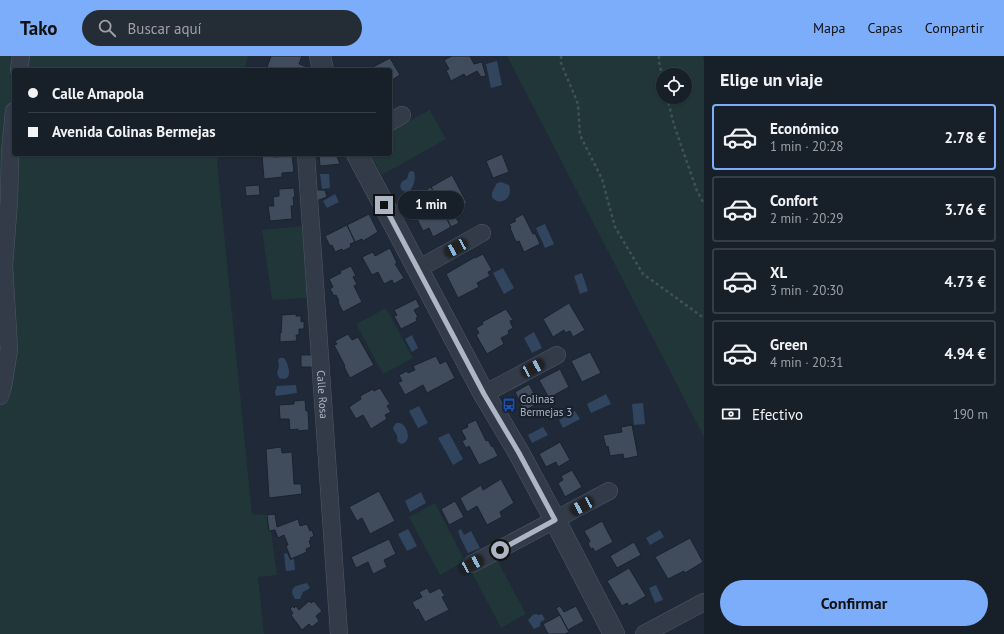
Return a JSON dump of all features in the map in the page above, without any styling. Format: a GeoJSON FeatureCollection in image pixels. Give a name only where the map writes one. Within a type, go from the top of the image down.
{"type":"FeatureCollection","features":[{"type":"Feature","properties":{"kind":"street"},"geometry":{"type":"LineString","coordinates":[[19,68],[21,56]]}},
{"type":"Feature","properties":{"kind":"street"},"geometry":{"type":"LineString","coordinates":[[320,56],[323,68]]}},
{"type":"Feature","properties":{"kind":"street"},"geometry":{"type":"LineString","coordinates":[[0,396],[3,387],[9,349],[4,266],[12,132]]}},
{"type":"Feature","properties":{"kind":"street","name":"Calle Rosa"},"geometry":{"type":"LineString","coordinates":[[306,156],[339,634]]}},
{"type":"Feature","properties":{"kind":"street"},"geometry":{"type":"LineString","coordinates":[[358,156],[484,394],[519,453],[555,520],[614,634]]}},
{"type":"Feature","properties":{"kind":"street"},"geometry":{"type":"LineString","coordinates":[[418,269],[482,233]]}},
{"type":"Feature","properties":{"kind":"street"},"geometry":{"type":"LineString","coordinates":[[484,394],[557,354]]}},
{"type":"Feature","properties":{"kind":"street"},"geometry":{"type":"LineString","coordinates":[[472,564],[609,491]]}},
{"type":"Feature","properties":{"kind":"street"},"geometry":{"type":"LineString","coordinates":[[644,634],[704,602]]}},
{"type":"Feature","properties":{"kind":"path"},"geometry":{"type":"LineString","coordinates":[[561,56],[561,63],[578,104],[580,136],[602,179],[615,227],[643,274],[704,318]]}},
{"type":"Feature","properties":{"kind":"path"},"geometry":{"type":"LineString","coordinates":[[659,56],[660,68]]}},
{"type":"Feature","properties":{"kind":"path"},"geometry":{"type":"LineString","coordinates":[[669,104],[674,125],[697,191],[704,204]]}},
{"type":"Feature","properties":{"kind":"green space"},"geometry":{"type":"Polygon","coordinates":[[[0,56],[248,56],[245,68],[12,68],[12,156],[218,156],[217,162],[252,514],[267,515],[269,531],[271,531],[277,575],[258,577],[264,634],[0,634],[0,56]]]}},
{"type":"Feature","properties":{"kind":"green space"},"geometry":{"type":"Polygon","coordinates":[[[507,56],[703,56],[704,437],[507,56]]]}},
{"type":"Feature","properties":{"kind":"green space"},"geometry":{"type":"Polygon","coordinates":[[[430,110],[446,139],[382,175],[371,156],[392,156],[392,130],[430,110]]]}},
{"type":"Feature","properties":{"kind":"green space"},"geometry":{"type":"Polygon","coordinates":[[[302,226],[307,298],[272,300],[262,230],[302,226]]]}},
{"type":"Feature","properties":{"kind":"green space"},"geometry":{"type":"Polygon","coordinates":[[[386,308],[413,358],[383,374],[356,324],[386,308]]]}},
{"type":"Feature","properties":{"kind":"green space"},"geometry":{"type":"Polygon","coordinates":[[[435,503],[465,561],[440,575],[409,517],[435,503]]]}},
{"type":"Feature","properties":{"kind":"green space"},"geometry":{"type":"Polygon","coordinates":[[[497,560],[526,614],[501,628],[472,573],[497,560]]]}},
{"type":"Feature","properties":{"kind":"water"},"geometry":{"type":"Polygon","coordinates":[[[497,61],[502,85],[491,88],[486,64],[497,61]]]}},
{"type":"Feature","properties":{"kind":"water"},"geometry":{"type":"Polygon","coordinates":[[[412,171],[415,175],[414,184],[410,191],[404,191],[400,187],[402,181],[407,179],[409,172],[412,171]]]}},
{"type":"Feature","properties":{"kind":"water"},"geometry":{"type":"Polygon","coordinates":[[[320,174],[329,174],[330,188],[322,189],[320,174]]]}},
{"type":"Feature","properties":{"kind":"water"},"geometry":{"type":"Polygon","coordinates":[[[501,182],[509,185],[510,190],[508,198],[498,201],[492,197],[492,192],[497,183],[501,182]]]}},
{"type":"Feature","properties":{"kind":"water"},"geometry":{"type":"Polygon","coordinates":[[[335,194],[339,202],[327,208],[323,201],[335,194]]]}},
{"type":"Feature","properties":{"kind":"water"},"geometry":{"type":"Polygon","coordinates":[[[545,224],[554,244],[545,248],[536,228],[545,224]]]}},
{"type":"Feature","properties":{"kind":"water"},"geometry":{"type":"Polygon","coordinates":[[[503,268],[514,288],[504,294],[493,273],[503,268]]]}},
{"type":"Feature","properties":{"kind":"water"},"geometry":{"type":"Polygon","coordinates":[[[582,273],[588,291],[580,294],[574,276],[582,273]]]}},
{"type":"Feature","properties":{"kind":"water"},"geometry":{"type":"Polygon","coordinates":[[[534,332],[542,348],[532,353],[524,338],[534,332]]]}},
{"type":"Feature","properties":{"kind":"water"},"geometry":{"type":"Polygon","coordinates":[[[412,335],[418,348],[412,352],[405,339],[412,335]]]}},
{"type":"Feature","properties":{"kind":"water"},"geometry":{"type":"Polygon","coordinates":[[[280,358],[284,358],[289,368],[287,378],[284,379],[279,378],[277,373],[279,366],[278,360],[280,358]]]}},
{"type":"Feature","properties":{"kind":"water"},"geometry":{"type":"Polygon","coordinates":[[[296,385],[297,393],[276,396],[275,392],[277,386],[296,385]]]}},
{"type":"Feature","properties":{"kind":"water"},"geometry":{"type":"Polygon","coordinates":[[[606,394],[611,404],[591,413],[587,404],[606,394]]]}},
{"type":"Feature","properties":{"kind":"water"},"geometry":{"type":"Polygon","coordinates":[[[643,403],[645,424],[634,425],[632,404],[643,403]]]}},
{"type":"Feature","properties":{"kind":"water"},"geometry":{"type":"Polygon","coordinates":[[[419,406],[428,423],[418,428],[409,411],[419,406]]]}},
{"type":"Feature","properties":{"kind":"water"},"geometry":{"type":"Polygon","coordinates":[[[575,411],[580,419],[563,428],[559,420],[575,411]]]}},
{"type":"Feature","properties":{"kind":"water"},"geometry":{"type":"Polygon","coordinates":[[[396,423],[403,424],[407,430],[408,437],[405,443],[401,444],[397,441],[397,435],[393,428],[396,423]]]}},
{"type":"Feature","properties":{"kind":"water"},"geometry":{"type":"Polygon","coordinates":[[[543,427],[548,435],[532,443],[528,435],[543,427]]]}},
{"type":"Feature","properties":{"kind":"water"},"geometry":{"type":"Polygon","coordinates":[[[449,433],[463,459],[453,465],[438,438],[449,433]]]}},
{"type":"Feature","properties":{"kind":"water"},"geometry":{"type":"Polygon","coordinates":[[[421,492],[426,503],[410,512],[405,501],[421,492]]]}},
{"type":"Feature","properties":{"kind":"water"},"geometry":{"type":"Polygon","coordinates":[[[408,529],[417,546],[407,551],[398,534],[408,529]]]}},
{"type":"Feature","properties":{"kind":"water"},"geometry":{"type":"Polygon","coordinates":[[[461,529],[464,535],[471,531],[480,548],[468,553],[458,531],[461,529]]]}},
{"type":"Feature","properties":{"kind":"water"},"geometry":{"type":"Polygon","coordinates":[[[660,530],[664,537],[650,545],[646,538],[660,530]]]}},
{"type":"Feature","properties":{"kind":"water"},"geometry":{"type":"Polygon","coordinates":[[[287,553],[290,560],[294,559],[295,570],[286,571],[284,554],[287,553]]]}},
{"type":"Feature","properties":{"kind":"water"},"geometry":{"type":"Polygon","coordinates":[[[307,583],[310,588],[303,592],[300,599],[295,599],[292,593],[293,588],[307,583]]]}},
{"type":"Feature","properties":{"kind":"water"},"geometry":{"type":"Polygon","coordinates":[[[656,585],[663,600],[655,603],[649,588],[656,585]]]}},
{"type":"Feature","properties":{"kind":"water"},"geometry":{"type":"Polygon","coordinates":[[[535,614],[542,614],[545,620],[540,623],[540,626],[534,629],[528,620],[535,614]]]}},
{"type":"Feature","properties":{"kind":"building"},"geometry":{"type":"Polygon","coordinates":[[[271,56],[302,56],[299,64],[307,67],[306,68],[267,68],[271,56]]]}},
{"type":"Feature","properties":{"kind":"building"},"geometry":{"type":"Polygon","coordinates":[[[452,56],[470,56],[474,64],[482,62],[486,76],[481,77],[477,71],[466,77],[464,74],[451,81],[446,70],[449,69],[444,60],[452,56]]]}},
{"type":"Feature","properties":{"kind":"building"},"geometry":{"type":"Polygon","coordinates":[[[390,58],[400,75],[392,80],[392,68],[373,67],[390,58]]]}},
{"type":"Feature","properties":{"kind":"building"},"geometry":{"type":"Polygon","coordinates":[[[502,154],[509,172],[493,178],[486,161],[502,154]]]}},
{"type":"Feature","properties":{"kind":"building"},"geometry":{"type":"Polygon","coordinates":[[[262,156],[292,156],[294,172],[282,173],[282,177],[264,179],[262,156]]]}},
{"type":"Feature","properties":{"kind":"building"},"geometry":{"type":"Polygon","coordinates":[[[319,156],[337,156],[340,164],[320,166],[319,156]]]}},
{"type":"Feature","properties":{"kind":"building"},"geometry":{"type":"Polygon","coordinates":[[[452,175],[467,203],[452,211],[459,223],[451,227],[431,187],[452,175]]]}},
{"type":"Feature","properties":{"kind":"building"},"geometry":{"type":"Polygon","coordinates":[[[259,185],[260,195],[246,196],[245,186],[259,185]]]}},
{"type":"Feature","properties":{"kind":"building"},"geometry":{"type":"Polygon","coordinates":[[[431,187],[451,227],[433,237],[429,228],[423,231],[416,217],[419,216],[417,213],[419,212],[411,198],[431,187]]]}},
{"type":"Feature","properties":{"kind":"building"},"geometry":{"type":"Polygon","coordinates":[[[294,188],[294,206],[291,206],[292,219],[270,221],[268,206],[274,206],[273,197],[279,196],[279,189],[294,188]]]}},
{"type":"Feature","properties":{"kind":"building"},"geometry":{"type":"Polygon","coordinates":[[[315,190],[325,190],[327,197],[316,201],[315,190]]]}},
{"type":"Feature","properties":{"kind":"building"},"geometry":{"type":"Polygon","coordinates":[[[369,214],[378,232],[363,241],[362,239],[355,242],[347,225],[369,214]]]}},
{"type":"Feature","properties":{"kind":"building"},"geometry":{"type":"Polygon","coordinates":[[[523,214],[540,244],[524,252],[519,241],[516,242],[509,224],[516,221],[514,219],[523,214]]]}},
{"type":"Feature","properties":{"kind":"building"},"geometry":{"type":"Polygon","coordinates":[[[347,225],[355,242],[350,244],[351,247],[343,251],[342,249],[335,252],[325,236],[347,225]]]}},
{"type":"Feature","properties":{"kind":"building"},"geometry":{"type":"Polygon","coordinates":[[[390,248],[397,263],[395,264],[404,278],[394,284],[392,280],[384,284],[378,272],[372,275],[362,257],[373,252],[375,256],[390,248]]]}},
{"type":"Feature","properties":{"kind":"building"},"geometry":{"type":"Polygon","coordinates":[[[483,254],[492,270],[488,272],[490,276],[477,283],[479,287],[458,298],[446,274],[483,254]]]}},
{"type":"Feature","properties":{"kind":"building"},"geometry":{"type":"Polygon","coordinates":[[[351,266],[356,276],[353,277],[357,284],[354,286],[362,302],[343,312],[336,295],[334,296],[330,289],[333,287],[329,279],[341,273],[340,271],[351,266]]]}},
{"type":"Feature","properties":{"kind":"building"},"geometry":{"type":"Polygon","coordinates":[[[416,299],[420,307],[414,310],[418,317],[416,318],[417,321],[401,329],[394,316],[397,315],[394,310],[416,299]]]}},
{"type":"Feature","properties":{"kind":"building"},"geometry":{"type":"Polygon","coordinates":[[[569,303],[585,330],[573,337],[570,331],[565,333],[564,330],[553,337],[543,319],[569,303]]]}},
{"type":"Feature","properties":{"kind":"building"},"geometry":{"type":"Polygon","coordinates":[[[506,309],[513,320],[510,321],[513,328],[508,331],[509,334],[501,338],[504,344],[487,354],[476,335],[479,333],[476,328],[483,324],[482,322],[506,309]]]}},
{"type":"Feature","properties":{"kind":"building"},"geometry":{"type":"Polygon","coordinates":[[[296,314],[296,316],[301,316],[301,322],[304,321],[304,329],[299,329],[299,335],[296,335],[297,341],[280,342],[282,315],[296,314]]]}},
{"type":"Feature","properties":{"kind":"building"},"geometry":{"type":"Polygon","coordinates":[[[348,334],[352,340],[358,337],[374,365],[350,378],[334,345],[337,344],[335,341],[348,334]]]}},
{"type":"Feature","properties":{"kind":"building"},"geometry":{"type":"Polygon","coordinates":[[[590,352],[601,373],[582,382],[571,361],[590,352]]]}},
{"type":"Feature","properties":{"kind":"building"},"geometry":{"type":"Polygon","coordinates":[[[301,355],[313,355],[314,367],[301,367],[301,355]]]}},
{"type":"Feature","properties":{"kind":"building"},"geometry":{"type":"Polygon","coordinates":[[[436,356],[440,364],[446,361],[455,378],[427,393],[423,385],[405,395],[398,382],[402,381],[399,375],[407,371],[408,373],[415,370],[413,366],[436,356]]]}},
{"type":"Feature","properties":{"kind":"building"},"geometry":{"type":"Polygon","coordinates":[[[560,369],[569,387],[549,398],[539,380],[560,369]]]}},
{"type":"Feature","properties":{"kind":"building"},"geometry":{"type":"Polygon","coordinates":[[[529,384],[539,403],[524,411],[515,392],[529,384]]]}},
{"type":"Feature","properties":{"kind":"building"},"geometry":{"type":"Polygon","coordinates":[[[380,388],[390,404],[387,406],[391,412],[385,415],[387,419],[371,429],[363,415],[356,419],[349,407],[361,399],[360,396],[373,389],[374,391],[380,388]]]}},
{"type":"Feature","properties":{"kind":"building"},"geometry":{"type":"Polygon","coordinates":[[[305,400],[306,411],[308,411],[309,430],[290,430],[289,419],[280,419],[279,405],[294,404],[294,401],[305,400]]]}},
{"type":"Feature","properties":{"kind":"building"},"geometry":{"type":"Polygon","coordinates":[[[476,420],[486,441],[488,440],[492,447],[493,446],[498,456],[479,465],[469,446],[466,448],[462,441],[466,439],[461,430],[468,427],[467,424],[476,420]]]}},
{"type":"Feature","properties":{"kind":"building"},"geometry":{"type":"Polygon","coordinates":[[[632,425],[638,456],[624,459],[623,454],[610,456],[608,446],[606,447],[603,435],[622,432],[621,427],[632,425]]]}},
{"type":"Feature","properties":{"kind":"building"},"geometry":{"type":"Polygon","coordinates":[[[560,442],[570,460],[558,467],[556,462],[546,467],[539,454],[560,442]]]}},
{"type":"Feature","properties":{"kind":"building"},"geometry":{"type":"Polygon","coordinates":[[[281,447],[282,453],[292,452],[294,484],[301,484],[302,494],[269,498],[266,449],[281,447]]]}},
{"type":"Feature","properties":{"kind":"building"},"geometry":{"type":"Polygon","coordinates":[[[572,470],[582,487],[565,497],[558,483],[563,480],[561,476],[572,470]]]}},
{"type":"Feature","properties":{"kind":"building"},"geometry":{"type":"Polygon","coordinates":[[[501,479],[514,503],[500,512],[502,517],[487,525],[477,506],[467,512],[460,498],[481,485],[483,490],[501,479]]]}},
{"type":"Feature","properties":{"kind":"building"},"geometry":{"type":"Polygon","coordinates":[[[379,491],[395,521],[370,534],[362,518],[357,521],[349,507],[379,491]]]}},
{"type":"Feature","properties":{"kind":"building"},"geometry":{"type":"Polygon","coordinates":[[[455,501],[464,517],[449,525],[441,509],[455,501]]]}},
{"type":"Feature","properties":{"kind":"building"},"geometry":{"type":"Polygon","coordinates":[[[275,514],[277,527],[298,519],[300,526],[307,524],[310,531],[312,530],[314,536],[310,538],[311,540],[309,541],[311,547],[306,549],[307,552],[291,559],[284,535],[278,538],[275,530],[269,531],[267,515],[275,514]]]}},
{"type":"Feature","properties":{"kind":"building"},"geometry":{"type":"Polygon","coordinates":[[[602,521],[613,542],[595,552],[588,544],[590,541],[584,531],[602,521]]]}},
{"type":"Feature","properties":{"kind":"building"},"geometry":{"type":"Polygon","coordinates":[[[690,538],[703,562],[685,573],[684,571],[668,579],[655,557],[690,538]]]}},
{"type":"Feature","properties":{"kind":"building"},"geometry":{"type":"Polygon","coordinates":[[[389,539],[396,554],[384,560],[387,567],[373,574],[368,562],[356,568],[351,557],[389,539]]]}},
{"type":"Feature","properties":{"kind":"building"},"geometry":{"type":"Polygon","coordinates":[[[634,542],[641,555],[617,568],[610,556],[634,542]]]}},
{"type":"Feature","properties":{"kind":"building"},"geometry":{"type":"Polygon","coordinates":[[[629,568],[646,596],[629,606],[627,603],[622,606],[607,581],[629,568]]]}},
{"type":"Feature","properties":{"kind":"building"},"geometry":{"type":"Polygon","coordinates":[[[427,588],[430,593],[440,588],[445,596],[442,597],[449,610],[425,622],[418,609],[416,610],[412,602],[422,597],[419,592],[427,588]]]}},
{"type":"Feature","properties":{"kind":"building"},"geometry":{"type":"Polygon","coordinates":[[[309,601],[311,603],[314,601],[322,611],[316,616],[319,621],[312,627],[309,624],[302,630],[291,615],[293,613],[290,609],[293,606],[294,608],[296,606],[299,610],[309,601]]]}},
{"type":"Feature","properties":{"kind":"building"},"geometry":{"type":"Polygon","coordinates":[[[560,606],[564,612],[576,606],[584,621],[568,630],[556,608],[560,606]]]}},
{"type":"Feature","properties":{"kind":"building"},"geometry":{"type":"Polygon","coordinates":[[[560,615],[569,632],[565,634],[548,634],[543,624],[560,615]]]}},
{"type":"Feature","properties":{"kind":"place","name":"Colinas Bermejas 3"},"geometry":{"type":"Point","coordinates":[509,405]}},
{"type":"Feature","properties":{"kind":"route"},"geometry":{"type":"LineString","coordinates":[[384,205],[484,394],[519,453],[555,520],[500,550]]}}]}
